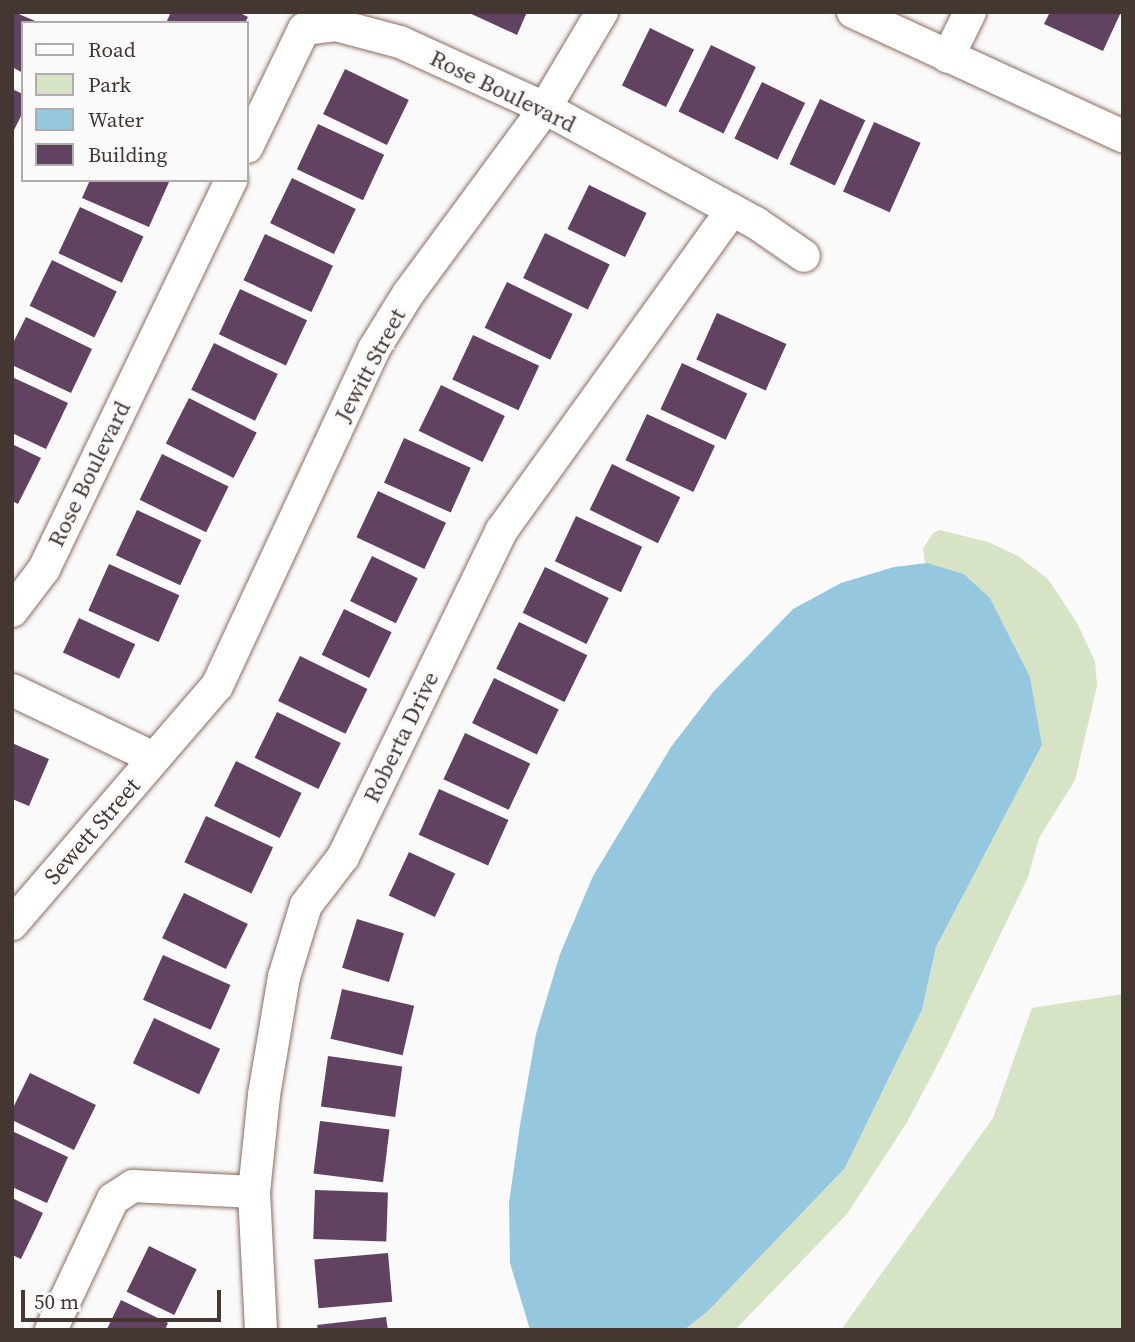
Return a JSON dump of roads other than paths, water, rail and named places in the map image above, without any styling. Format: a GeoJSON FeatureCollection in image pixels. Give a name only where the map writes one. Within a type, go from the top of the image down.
{"type":"FeatureCollection","features":[{"type":"Feature","properties":{"kind":"street","name":"Jewitt Street"},"geometry":{"type":"LineString","coordinates":[[163,747],[217,686],[374,349],[545,108],[602,12]]}},
{"type":"Feature","properties":{"kind":"street"},"geometry":{"type":"LineString","coordinates":[[853,12],[1123,136]]}},
{"type":"Feature","properties":{"kind":"street"},"geometry":{"type":"LineString","coordinates":[[948,57],[970,12]]}},
{"type":"Feature","properties":{"kind":"street","name":"Rose Boulevard"},"geometry":{"type":"LineString","coordinates":[[248,145],[304,29],[336,25],[400,42],[545,108],[732,210],[804,256]]}},
{"type":"Feature","properties":{"kind":"street","name":"Rose Boulevard"},"geometry":{"type":"LineString","coordinates":[[12,611],[44,569],[230,182]]}},
{"type":"Feature","properties":{"kind":"street","name":"Roberta Drive"},"geometry":{"type":"LineString","coordinates":[[261,1330],[254,1192],[264,1095],[284,977],[306,905],[344,857],[502,530],[732,210]]}},
{"type":"Feature","properties":{"kind":"street"},"geometry":{"type":"LineString","coordinates":[[12,690],[163,747]]}},
{"type":"Feature","properties":{"kind":"street","name":"Sewett Street"},"geometry":{"type":"LineString","coordinates":[[12,925],[163,747]]}},
{"type":"Feature","properties":{"kind":"street"},"geometry":{"type":"LineString","coordinates":[[51,1330],[113,1199],[133,1186],[254,1192]]}},
{"type":"Feature","properties":{"kind":"water"},"geometry":{"type":"Polygon","coordinates":[[[927,563],[964,574],[990,598],[1030,677],[1042,745],[936,947],[922,1010],[845,1168],[708,1311],[684,1330],[530,1330],[510,1263],[509,1203],[536,1034],[560,954],[593,876],[671,747],[714,691],[793,609],[841,583],[894,567],[927,563]]]}}]}
